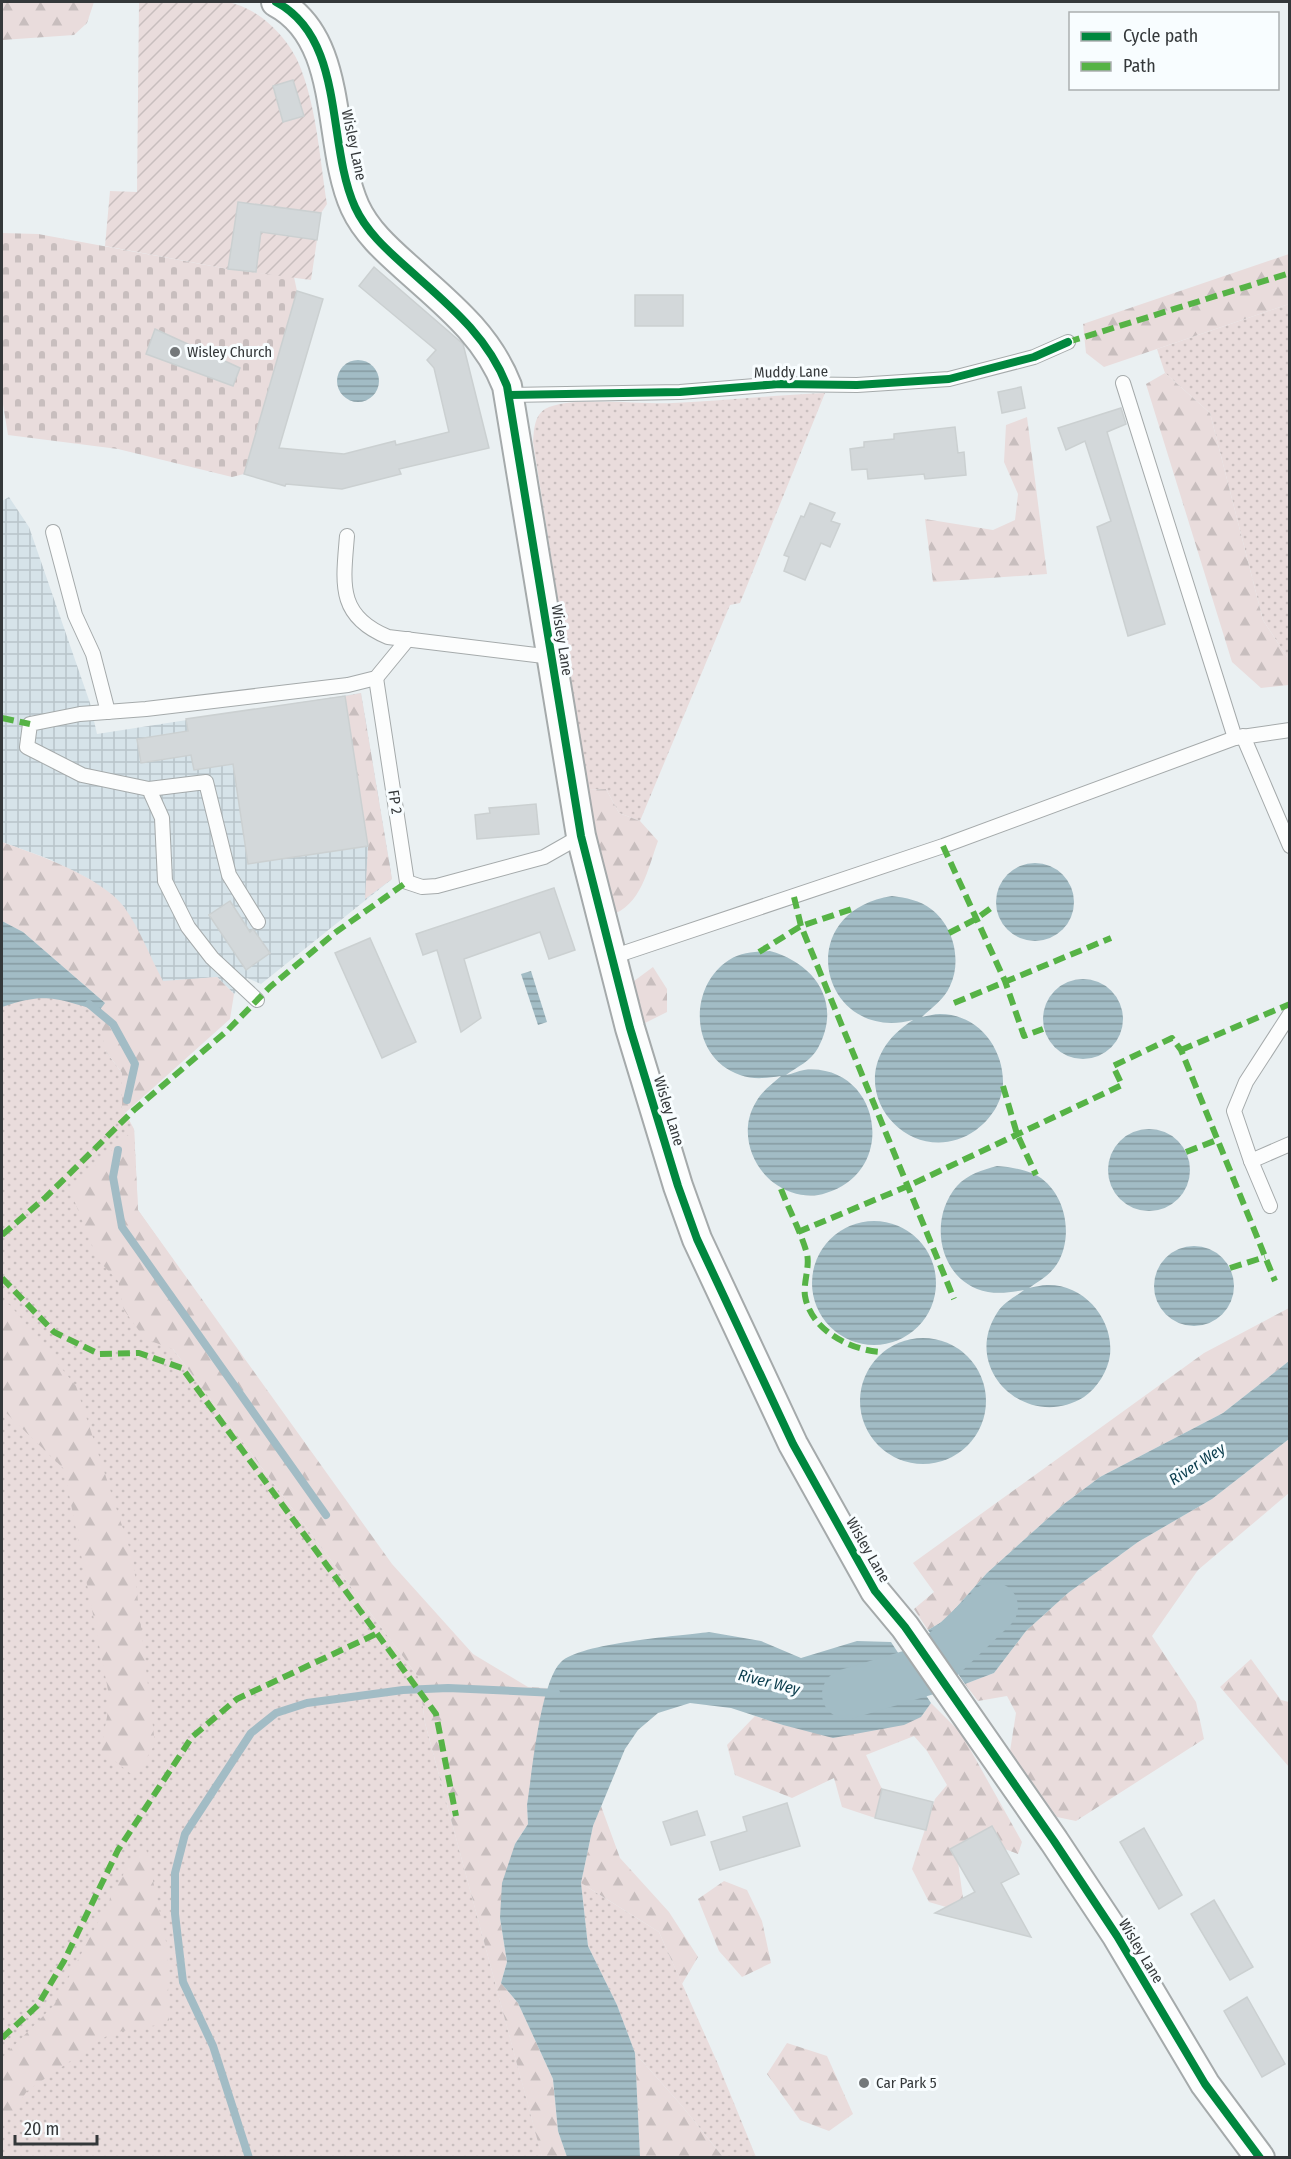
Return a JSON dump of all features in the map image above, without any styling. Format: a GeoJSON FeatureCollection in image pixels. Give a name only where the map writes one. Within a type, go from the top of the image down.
{"type":"FeatureCollection","features":[{"type":"Feature","properties":{"kind":"street","name":"Wisley Lane"},"geometry":{"type":"LineString","coordinates":[[276,2],[304,25],[320,52],[342,169],[355,207],[366,226],[383,246],[476,331],[500,366],[509,394],[581,836],[630,1028],[678,1186],[720,1292],[799,1455],[875,1591],[905,1627],[1117,1936],[1205,2084],[1260,2157]]}},
{"type":"Feature","properties":{"kind":"lane","name":"Muddy Lane"},"geometry":{"type":"LineString","coordinates":[[509,394],[680,392],[779,384],[857,385],[949,379],[1034,357],[1068,342]]}},
{"type":"Feature","properties":{"kind":"lane"},"geometry":{"type":"LineString","coordinates":[[1123,383],[1239,737],[1290,846]]}},
{"type":"Feature","properties":{"kind":"lane"},"geometry":{"type":"LineString","coordinates":[[52,532],[75,615],[93,654],[108,712]]}},
{"type":"Feature","properties":{"kind":"lane"},"geometry":{"type":"LineString","coordinates":[[347,536],[343,576],[346,597],[355,617],[370,630],[388,637],[552,657]]}},
{"type":"Feature","properties":{"kind":"lane"},"geometry":{"type":"LineString","coordinates":[[258,922],[229,875],[206,782],[149,789],[82,775],[27,747],[30,724],[80,714],[348,685],[376,678],[408,639]]}},
{"type":"Feature","properties":{"kind":"lane","name":"FP 2"},"geometry":{"type":"LineString","coordinates":[[376,678],[407,882],[429,886],[466,878],[544,857],[581,836]]}},
{"type":"Feature","properties":{"kind":"lane"},"geometry":{"type":"LineString","coordinates":[[612,957],[943,846],[1239,737],[1290,730]]}},
{"type":"Feature","properties":{"kind":"lane"},"geometry":{"type":"LineString","coordinates":[[149,789],[162,818],[165,881],[188,927],[212,958],[257,1000]]}},
{"type":"Feature","properties":{"kind":"lane"},"geometry":{"type":"LineString","coordinates":[[1270,1206],[1251,1161],[1234,1111],[1246,1082],[1290,1014]]}},
{"type":"Feature","properties":{"kind":"lane"},"geometry":{"type":"LineString","coordinates":[[1251,1161],[1290,1143]]}},
{"type":"Feature","properties":{"kind":"shaded area"},"geometry":{"type":"Polygon","coordinates":[[[9,497],[29,527],[90,703],[97,734],[361,693],[392,879],[261,984],[247,978],[234,994],[217,977],[163,982],[123,906],[91,880],[49,859],[2,842],[2,501],[9,497]]]}},
{"type":"Feature","properties":{"kind":"green space"},"geometry":{"type":"Polygon","coordinates":[[[215,1],[238,5],[261,17],[290,47],[301,69],[311,102],[327,204],[321,213],[311,280],[228,269],[105,246],[110,191],[137,192],[139,2],[215,1]]]}},
{"type":"Feature","properties":{"kind":"green space"},"geometry":{"type":"Polygon","coordinates":[[[2,2],[94,2],[87,23],[74,35],[2,40],[2,2]]]}},
{"type":"Feature","properties":{"kind":"green space"},"geometry":{"type":"Polygon","coordinates":[[[2,233],[38,234],[228,269],[294,277],[297,291],[244,474],[232,477],[118,449],[8,435],[2,398],[2,233]]]}},
{"type":"Feature","properties":{"kind":"green space"},"geometry":{"type":"Polygon","coordinates":[[[1289,254],[1289,304],[1104,367],[1086,353],[1083,324],[1289,254]]]}},
{"type":"Feature","properties":{"kind":"green space"},"geometry":{"type":"Polygon","coordinates":[[[1289,304],[1289,657],[1287,657],[1263,620],[1210,413],[1165,373],[1157,349],[1289,304]]]}},
{"type":"Feature","properties":{"kind":"green space"},"geometry":{"type":"Polygon","coordinates":[[[1165,373],[1210,413],[1263,620],[1289,657],[1289,685],[1261,688],[1232,662],[1146,384],[1165,373]]]}},
{"type":"Feature","properties":{"kind":"green space"},"geometry":{"type":"Polygon","coordinates":[[[825,393],[740,603],[730,605],[640,821],[619,813],[606,789],[588,790],[533,442],[537,420],[545,409],[570,402],[673,403],[825,393]]]}},
{"type":"Feature","properties":{"kind":"green space"},"geometry":{"type":"Polygon","coordinates":[[[1027,417],[1047,574],[933,582],[925,519],[993,530],[1015,520],[1018,494],[1004,462],[1006,425],[1027,417]]]}},
{"type":"Feature","properties":{"kind":"green space"},"geometry":{"type":"Polygon","coordinates":[[[361,693],[392,879],[365,899],[368,846],[345,696],[361,693]]]}},
{"type":"Feature","properties":{"kind":"green space"},"geometry":{"type":"Polygon","coordinates":[[[606,789],[619,813],[640,821],[658,841],[647,874],[636,895],[621,911],[610,915],[588,790],[606,789]]]}},
{"type":"Feature","properties":{"kind":"green space"},"geometry":{"type":"Polygon","coordinates":[[[2,842],[85,876],[114,896],[135,924],[163,981],[217,977],[234,994],[230,1019],[125,1113],[122,1107],[122,1073],[105,1050],[99,1011],[105,1003],[23,932],[2,921],[2,842]]]}},
{"type":"Feature","properties":{"kind":"green space"},"geometry":{"type":"Polygon","coordinates":[[[2,921],[105,1003],[105,1050],[122,1073],[122,1107],[134,1129],[138,1210],[199,1297],[173,1349],[419,1678],[425,1723],[542,2156],[549,2157],[2,2157],[2,921]]]}},
{"type":"Feature","properties":{"kind":"green space"},"geometry":{"type":"Polygon","coordinates":[[[653,967],[667,989],[667,1012],[641,1025],[630,984],[653,967]]]}},
{"type":"Feature","properties":{"kind":"green space"},"geometry":{"type":"Polygon","coordinates":[[[134,1129],[138,1210],[392,1564],[473,1654],[528,1687],[547,1688],[527,1805],[528,1824],[515,1844],[500,1918],[507,1962],[501,1983],[518,2003],[553,2079],[558,2131],[567,2157],[542,2157],[425,1723],[419,1678],[173,1349],[145,1339],[124,1310],[118,1281],[98,1260],[70,1190],[134,1129]]]}},
{"type":"Feature","properties":{"kind":"green space"},"geometry":{"type":"Polygon","coordinates":[[[2,1300],[11,1306],[76,1386],[133,1559],[155,1744],[135,1777],[101,1750],[110,1700],[64,1469],[2,1409],[2,1300]]]}},
{"type":"Feature","properties":{"kind":"green space"},"geometry":{"type":"Polygon","coordinates":[[[1289,1308],[1289,1361],[1223,1413],[1100,1477],[1064,1504],[987,1573],[945,1620],[928,1630],[914,1609],[934,1592],[913,1563],[1204,1353],[1289,1308]]]}},
{"type":"Feature","properties":{"kind":"green space"},"geometry":{"type":"Polygon","coordinates":[[[1289,1439],[1289,1493],[1198,1570],[1152,1636],[1196,1702],[1204,1739],[1076,1821],[1057,1817],[1010,1751],[1016,1713],[1007,1696],[978,1701],[965,1684],[994,1673],[1026,1631],[1068,1593],[1138,1542],[1212,1499],[1289,1439]]]}},
{"type":"Feature","properties":{"kind":"green space"},"geometry":{"type":"Polygon","coordinates":[[[1251,1659],[1281,1700],[1289,1702],[1289,1767],[1220,1687],[1251,1659]]]}},
{"type":"Feature","properties":{"kind":"green space"},"geometry":{"type":"Polygon","coordinates":[[[931,1703],[961,1733],[1022,1842],[1018,1854],[1005,1849],[992,1826],[958,1862],[963,1898],[946,1907],[929,1902],[912,1869],[935,1799],[947,1785],[927,1751],[914,1736],[866,1755],[882,1789],[875,1818],[842,1807],[834,1778],[792,1798],[735,1775],[727,1745],[755,1716],[783,1725],[921,1717],[931,1703]]]}},
{"type":"Feature","properties":{"kind":"green space"},"geometry":{"type":"Polygon","coordinates":[[[601,1806],[620,1858],[669,1912],[698,1957],[682,1984],[659,1932],[581,1883],[593,1826],[601,1806]]]}},
{"type":"Feature","properties":{"kind":"green space"},"geometry":{"type":"Polygon","coordinates":[[[146,1848],[167,1946],[169,2023],[111,2033],[27,2091],[5,2124],[2,2121],[2,2058],[54,2005],[133,1856],[146,1848]]]}},
{"type":"Feature","properties":{"kind":"green space"},"geometry":{"type":"Polygon","coordinates":[[[724,1881],[747,1890],[762,1921],[771,1963],[742,1977],[719,1951],[698,1899],[724,1881]]]}},
{"type":"Feature","properties":{"kind":"green space"},"geometry":{"type":"Polygon","coordinates":[[[581,1883],[659,1932],[718,2064],[756,2157],[723,2157],[635,2053],[617,2005],[588,1946],[581,1883]]]}},
{"type":"Feature","properties":{"kind":"green space"},"geometry":{"type":"Polygon","coordinates":[[[787,2043],[827,2056],[853,2114],[829,2131],[800,2120],[767,2074],[787,2043]]]}},
{"type":"Feature","properties":{"kind":"green space"},"geometry":{"type":"Polygon","coordinates":[[[635,2053],[682,2106],[723,2157],[640,2157],[635,2053]]]}},
{"type":"Feature","properties":{"kind":"water"},"geometry":{"type":"Polygon","coordinates":[[[358,360],[373,366],[379,381],[373,396],[358,402],[343,396],[337,381],[343,366],[358,360]]]}},
{"type":"Feature","properties":{"kind":"water"},"geometry":{"type":"Polygon","coordinates":[[[1035,863],[1050,866],[1063,874],[1071,887],[1074,902],[1071,917],[1063,930],[1050,938],[1035,941],[1020,938],[1007,930],[999,917],[996,902],[999,887],[1007,874],[1020,866],[1035,863]]]}},
{"type":"Feature","properties":{"kind":"water"},"geometry":{"type":"Polygon","coordinates":[[[892,896],[918,901],[931,909],[945,925],[954,944],[955,966],[950,986],[941,999],[922,1017],[938,1014],[966,1020],[986,1036],[994,1046],[999,1058],[1003,1084],[998,1104],[986,1121],[976,1130],[950,1141],[925,1141],[903,1131],[886,1114],[876,1092],[876,1068],[888,1043],[913,1020],[881,1022],[856,1013],[839,996],[829,973],[829,949],[839,926],[860,907],[892,896]]]}},
{"type":"Feature","properties":{"kind":"water"},"geometry":{"type":"Polygon","coordinates":[[[2,921],[23,932],[105,1003],[99,1011],[50,998],[29,999],[2,1007],[2,921]]]}},
{"type":"Feature","properties":{"kind":"water"},"geometry":{"type":"Polygon","coordinates":[[[770,951],[800,965],[811,975],[820,987],[827,1015],[825,1031],[815,1053],[786,1075],[804,1070],[830,1072],[850,1083],[864,1099],[871,1120],[872,1142],[865,1163],[850,1181],[819,1195],[799,1194],[786,1190],[766,1175],[753,1157],[748,1135],[751,1112],[761,1094],[781,1076],[750,1078],[740,1075],[723,1066],[711,1054],[703,1038],[700,1021],[701,1004],[706,987],[715,972],[739,955],[770,951]]]}},
{"type":"Feature","properties":{"kind":"water"},"geometry":{"type":"Polygon","coordinates":[[[531,971],[547,1022],[538,1025],[521,974],[531,971]]]}},
{"type":"Feature","properties":{"kind":"water"},"geometry":{"type":"Polygon","coordinates":[[[1083,979],[1098,982],[1111,991],[1120,1004],[1123,1019],[1120,1034],[1111,1047],[1098,1056],[1083,1059],[1068,1056],[1055,1047],[1046,1034],[1043,1019],[1046,1004],[1055,991],[1068,982],[1083,979]]]}},
{"type":"Feature","properties":{"kind":"water"},"geometry":{"type":"Polygon","coordinates":[[[1149,1129],[1165,1132],[1178,1141],[1187,1154],[1190,1170],[1187,1186],[1178,1199],[1165,1208],[1149,1211],[1133,1208],[1120,1199],[1111,1186],[1108,1170],[1111,1154],[1120,1141],[1133,1132],[1149,1129]]]}},
{"type":"Feature","properties":{"kind":"water"},"geometry":{"type":"Polygon","coordinates":[[[997,1166],[1025,1171],[1045,1181],[1060,1201],[1064,1214],[1065,1240],[1057,1264],[1044,1278],[1029,1288],[1047,1285],[1073,1290],[1094,1306],[1107,1329],[1110,1355],[1101,1379],[1084,1397],[1063,1406],[1042,1407],[1022,1401],[1006,1390],[994,1374],[987,1355],[988,1334],[997,1313],[1024,1290],[993,1293],[971,1286],[958,1276],[943,1248],[942,1216],[957,1186],[971,1175],[997,1166]]]}},
{"type":"Feature","properties":{"kind":"water"},"geometry":{"type":"Polygon","coordinates":[[[874,1221],[898,1225],[918,1239],[932,1259],[936,1283],[932,1307],[918,1327],[898,1341],[874,1345],[850,1341],[830,1327],[816,1307],[812,1283],[816,1259],[830,1239],[850,1225],[874,1221]]]}},
{"type":"Feature","properties":{"kind":"water"},"geometry":{"type":"Polygon","coordinates":[[[1194,1246],[1209,1249],[1222,1258],[1231,1271],[1234,1286],[1231,1301],[1222,1314],[1209,1323],[1194,1326],[1179,1323],[1166,1314],[1157,1301],[1154,1286],[1157,1271],[1166,1258],[1179,1249],[1194,1246]]]}},
{"type":"Feature","properties":{"kind":"water"},"geometry":{"type":"Polygon","coordinates":[[[923,1338],[947,1343],[967,1357],[981,1377],[986,1401],[981,1425],[967,1445],[947,1459],[923,1464],[899,1459],[879,1445],[865,1425],[860,1401],[865,1377],[879,1357],[899,1343],[923,1338]]]}},
{"type":"Feature","properties":{"kind":"water"},"geometry":{"type":"Polygon","coordinates":[[[1289,1361],[1289,1439],[1212,1499],[1138,1542],[1068,1593],[1026,1631],[994,1673],[965,1684],[928,1630],[945,1620],[987,1573],[1064,1504],[1100,1477],[1223,1413],[1289,1361]]]}},
{"type":"Feature","properties":{"kind":"water"},"geometry":{"type":"Polygon","coordinates":[[[709,1632],[761,1641],[801,1658],[857,1641],[891,1642],[931,1703],[921,1717],[904,1725],[833,1738],[731,1708],[690,1703],[658,1713],[638,1730],[625,1749],[593,1826],[581,1883],[588,1946],[617,2005],[635,2053],[640,2157],[567,2157],[558,2131],[553,2079],[518,2003],[501,1983],[507,1962],[500,1918],[502,1883],[515,1844],[528,1824],[527,1805],[542,1708],[554,1673],[561,1662],[572,1655],[630,1641],[709,1632]]]}},
{"type":"Feature","properties":{"kind":"building"},"geometry":{"type":"Polygon","coordinates":[[[293,80],[304,116],[283,122],[273,86],[293,80]]]}},
{"type":"Feature","properties":{"kind":"building"},"geometry":{"type":"Polygon","coordinates":[[[238,202],[321,213],[317,240],[261,232],[256,272],[228,269],[238,202]]]}},
{"type":"Feature","properties":{"kind":"building"},"geometry":{"type":"Polygon","coordinates":[[[374,267],[463,344],[489,448],[399,469],[401,474],[342,489],[286,484],[285,486],[244,474],[297,291],[323,299],[279,448],[344,454],[395,441],[396,445],[449,432],[434,368],[427,360],[436,350],[359,286],[374,267]]]}},
{"type":"Feature","properties":{"kind":"building"},"geometry":{"type":"Polygon","coordinates":[[[635,295],[683,295],[683,326],[635,326],[635,295]]]}},
{"type":"Feature","properties":{"kind":"building","name":"Wisley Church"},"geometry":{"type":"Polygon","coordinates":[[[155,329],[240,368],[233,386],[146,354],[155,329]]]}},
{"type":"Feature","properties":{"kind":"building"},"geometry":{"type":"Polygon","coordinates":[[[1021,387],[1025,408],[1002,413],[998,392],[1021,387]]]}},
{"type":"Feature","properties":{"kind":"building"},"geometry":{"type":"Polygon","coordinates":[[[1121,408],[1126,424],[1107,432],[1165,624],[1128,636],[1097,527],[1111,521],[1085,441],[1066,450],[1058,428],[1121,408]]]}},
{"type":"Feature","properties":{"kind":"building"},"geometry":{"type":"Polygon","coordinates":[[[955,427],[958,453],[964,452],[966,475],[925,479],[924,474],[868,479],[867,469],[852,470],[850,449],[864,447],[864,442],[894,439],[894,434],[955,427]]]}},
{"type":"Feature","properties":{"kind":"building"},"geometry":{"type":"Polygon","coordinates":[[[810,503],[835,513],[831,521],[840,524],[830,547],[821,543],[805,580],[784,571],[789,557],[784,555],[801,516],[804,517],[810,503]]]}},
{"type":"Feature","properties":{"kind":"building"},"geometry":{"type":"Polygon","coordinates":[[[345,696],[368,846],[248,864],[233,764],[194,770],[191,755],[141,763],[137,739],[188,731],[186,719],[345,696]]]}},
{"type":"Feature","properties":{"kind":"building"},"geometry":{"type":"Polygon","coordinates":[[[536,804],[539,834],[477,839],[475,815],[490,813],[489,808],[536,804]]]}},
{"type":"Feature","properties":{"kind":"building"},"geometry":{"type":"Polygon","coordinates":[[[554,888],[575,950],[549,959],[540,932],[464,959],[481,1018],[461,1032],[437,950],[423,955],[416,934],[554,888]]]}},
{"type":"Feature","properties":{"kind":"building"},"geometry":{"type":"Polygon","coordinates":[[[230,901],[250,932],[253,929],[270,953],[246,970],[209,915],[230,901]]]}},
{"type":"Feature","properties":{"kind":"building"},"geometry":{"type":"Polygon","coordinates":[[[370,938],[416,1042],[382,1058],[335,953],[370,938]]]}},
{"type":"Feature","properties":{"kind":"building"},"geometry":{"type":"Polygon","coordinates":[[[882,1789],[933,1802],[926,1830],[875,1818],[882,1789]]]}},
{"type":"Feature","properties":{"kind":"building"},"geometry":{"type":"Polygon","coordinates":[[[787,1803],[800,1846],[720,1870],[711,1842],[747,1831],[743,1817],[787,1803]]]}},
{"type":"Feature","properties":{"kind":"building"},"geometry":{"type":"Polygon","coordinates":[[[697,1811],[705,1835],[671,1845],[663,1822],[697,1811]]]}},
{"type":"Feature","properties":{"kind":"building"},"geometry":{"type":"Polygon","coordinates":[[[992,1826],[1019,1874],[1001,1883],[1031,1937],[935,1913],[975,1892],[950,1849],[992,1826]]]}},
{"type":"Feature","properties":{"kind":"building"},"geometry":{"type":"Polygon","coordinates":[[[1144,1828],[1182,1895],[1159,1909],[1120,1842],[1144,1828]]]}},
{"type":"Feature","properties":{"kind":"building"},"geometry":{"type":"Polygon","coordinates":[[[1214,1900],[1253,1967],[1230,1980],[1191,1914],[1214,1900]]]}},
{"type":"Feature","properties":{"kind":"building"},"geometry":{"type":"Polygon","coordinates":[[[1247,1997],[1285,2064],[1262,2077],[1224,2011],[1247,1997]]]}},
{"type":"Feature","properties":{"kind":"waterway"},"geometry":{"type":"LineString","coordinates":[[89,1004],[113,1024],[135,1064],[127,1100]]}},
{"type":"Feature","properties":{"kind":"waterway"},"geometry":{"type":"LineString","coordinates":[[118,1150],[113,1177],[122,1227],[326,1515]]}},
{"type":"Feature","properties":{"kind":"waterway","name":"River Wey"},"geometry":{"type":"LineString","coordinates":[[847,1694],[927,1670],[993,1607]]}},
{"type":"Feature","properties":{"kind":"waterway"},"geometry":{"type":"LineString","coordinates":[[249,2158],[213,2046],[183,1982],[175,1914],[175,1873],[185,1834],[251,1733],[276,1713],[307,1703],[403,1690],[448,1688],[556,1693]]}},
{"type":"Feature","properties":{"kind":"marked path"},"geometry":{"type":"LineString","coordinates":[[1068,342],[1290,273]]}},
{"type":"Feature","properties":{"kind":"marked path"},"geometry":{"type":"LineString","coordinates":[[2,718],[30,724]]}},
{"type":"Feature","properties":{"kind":"marked path"},"geometry":{"type":"LineString","coordinates":[[943,846],[1005,981],[1024,1036],[1043,1029]]}},
{"type":"Feature","properties":{"kind":"marked path"},"geometry":{"type":"LineString","coordinates":[[2,1235],[46,1197],[134,1110],[228,1030],[270,987],[336,932],[407,882]]}},
{"type":"Feature","properties":{"kind":"marked path"},"geometry":{"type":"LineString","coordinates":[[794,897],[801,926],[954,1299]]}},
{"type":"Feature","properties":{"kind":"marked path"},"geometry":{"type":"LineString","coordinates":[[949,933],[976,919],[995,905]]}},
{"type":"Feature","properties":{"kind":"marked path"},"geometry":{"type":"LineString","coordinates":[[759,952],[801,926],[852,909]]}},
{"type":"Feature","properties":{"kind":"marked path"},"geometry":{"type":"LineString","coordinates":[[954,1003],[1111,938]]}},
{"type":"Feature","properties":{"kind":"marked path"},"geometry":{"type":"LineString","coordinates":[[1181,1050],[1290,1004]]}},
{"type":"Feature","properties":{"kind":"marked path"},"geometry":{"type":"LineString","coordinates":[[798,1232],[908,1186],[1122,1085],[1113,1066],[1172,1038],[1181,1050],[1275,1281]]}},
{"type":"Feature","properties":{"kind":"marked path"},"geometry":{"type":"LineString","coordinates":[[1003,1086],[1017,1134],[1036,1175]]}},
{"type":"Feature","properties":{"kind":"marked path"},"geometry":{"type":"LineString","coordinates":[[1186,1152],[1217,1140]]}},
{"type":"Feature","properties":{"kind":"marked path"},"geometry":{"type":"LineString","coordinates":[[781,1189],[807,1254],[805,1296],[815,1319],[824,1329],[846,1343],[871,1351],[883,1352]]}},
{"type":"Feature","properties":{"kind":"marked path"},"geometry":{"type":"LineString","coordinates":[[1230,1268],[1265,1257]]}},
{"type":"Feature","properties":{"kind":"marked path"},"geometry":{"type":"LineString","coordinates":[[2,1278],[54,1332],[99,1354],[139,1353],[182,1368],[436,1714],[456,1816]]}},
{"type":"Feature","properties":{"kind":"marked path"},"geometry":{"type":"LineString","coordinates":[[2,2038],[38,2005],[64,1961],[118,1850],[192,1737],[237,1699],[376,1634]]}},
{"type":"Feature","properties":{"kind":"cycle path"},"geometry":{"type":"LineString","coordinates":[[276,2],[298,19],[314,41],[324,66],[346,181],[360,216],[384,246],[464,320],[488,350],[507,386],[581,836],[630,1028],[678,1186],[697,1239],[793,1444],[875,1591],[905,1627],[1054,1841],[1117,1936],[1205,2084],[1260,2158]]}},
{"type":"Feature","properties":{"kind":"cycle path"},"geometry":{"type":"LineString","coordinates":[[509,395],[680,392],[779,384],[857,385],[949,379],[1034,357],[1068,342]]}},
{"type":"Feature","properties":{"kind":"place","name":"Wisley Church"},"geometry":{"type":"Point","coordinates":[175,352]}},
{"type":"Feature","properties":{"kind":"place","name":"Car Park 5"},"geometry":{"type":"Point","coordinates":[864,2083]}}]}
